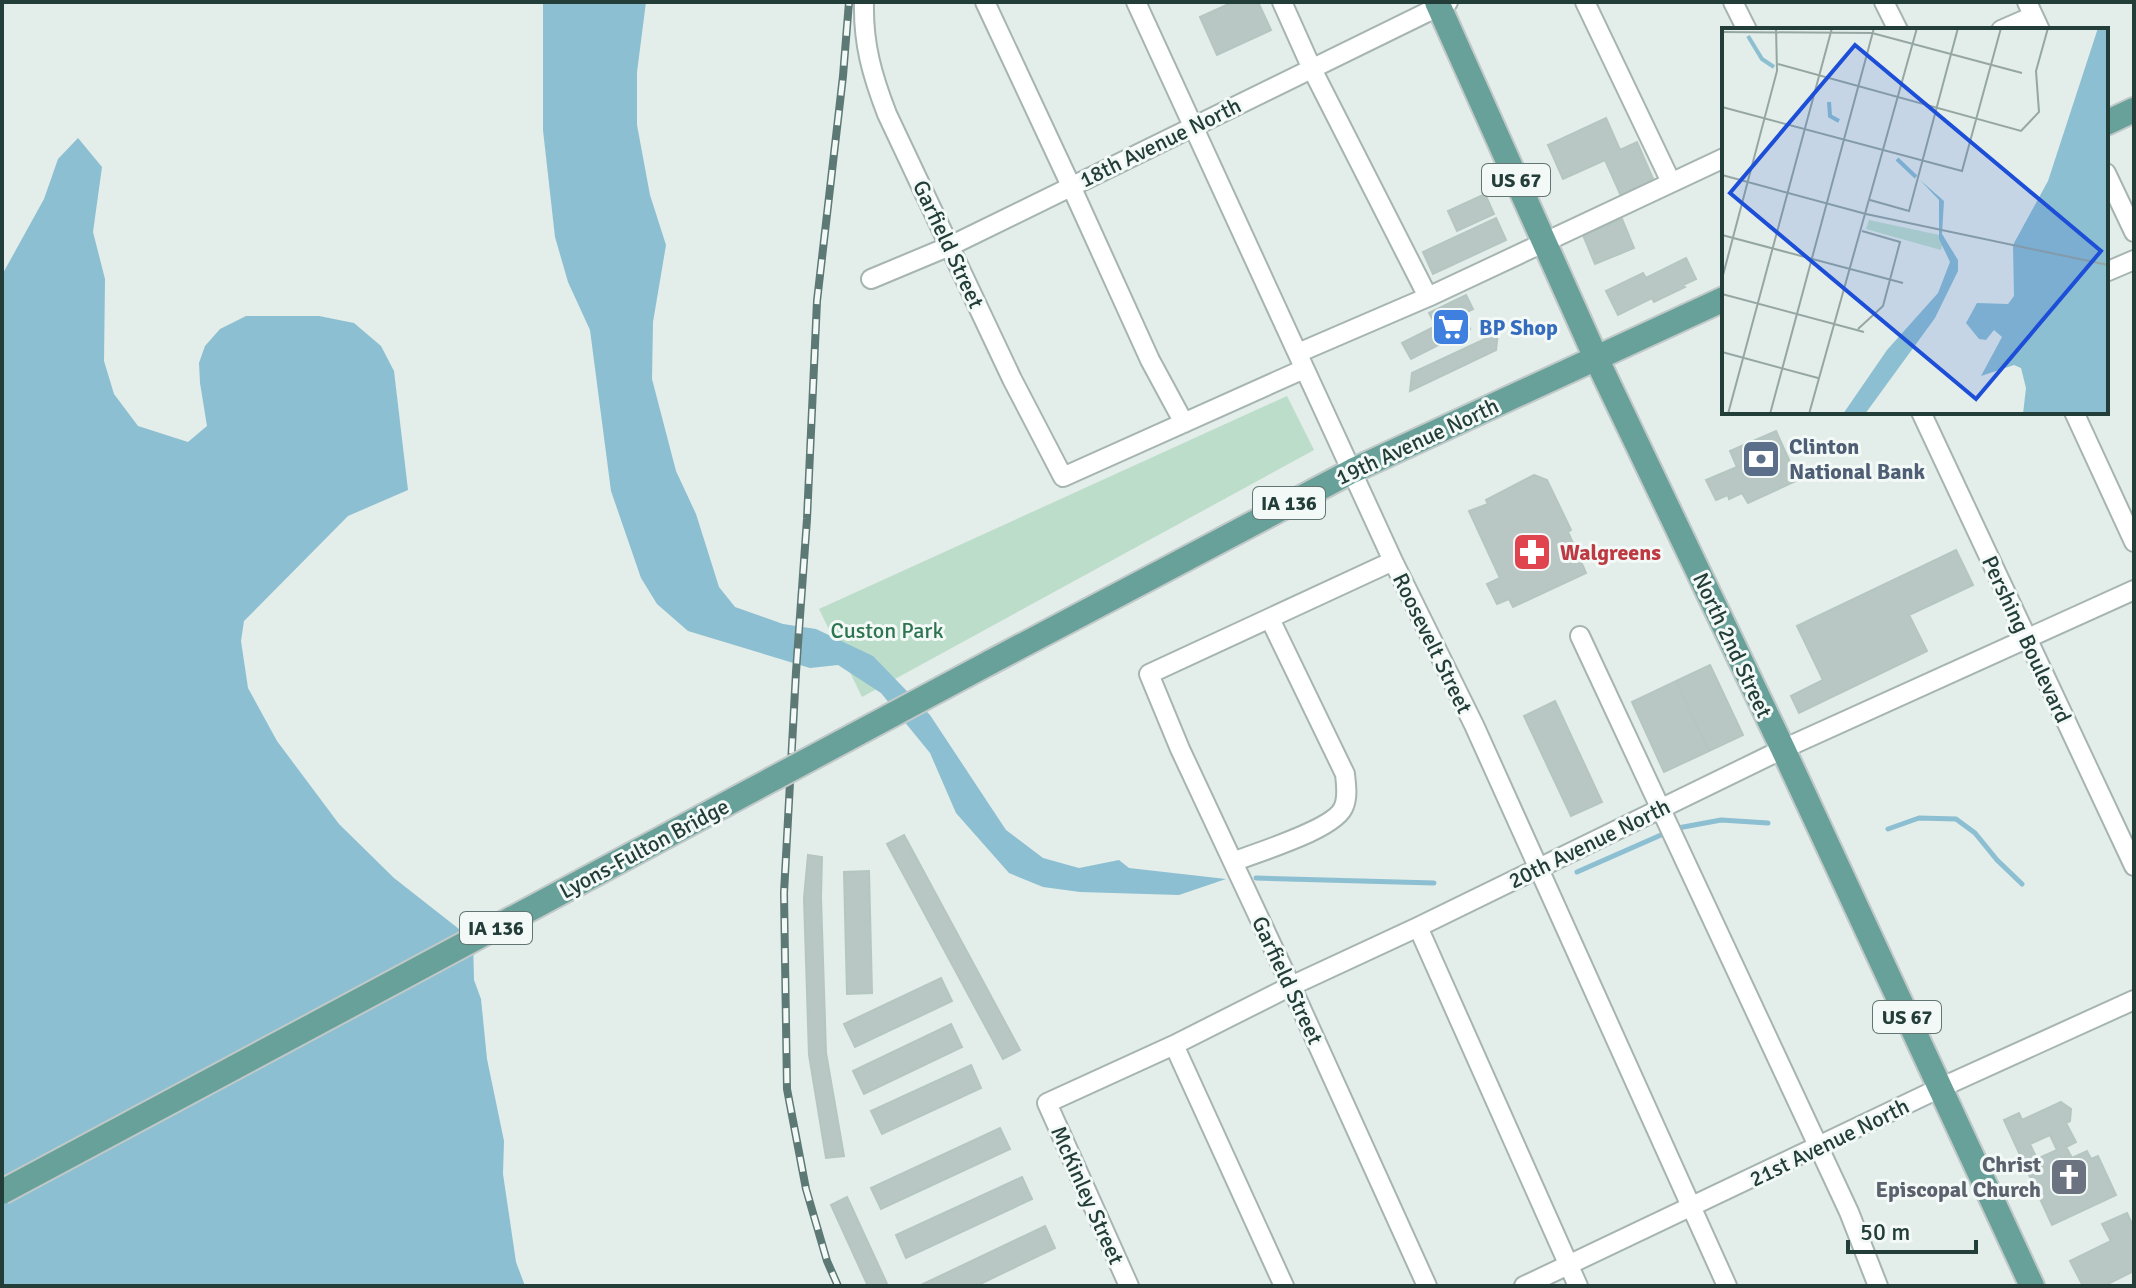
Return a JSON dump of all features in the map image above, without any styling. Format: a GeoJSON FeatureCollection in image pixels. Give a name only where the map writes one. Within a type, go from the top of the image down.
{"type":"FeatureCollection","features":[{"type":"Feature","properties":{"kind":"main road","name":"North 2nd Street"},"geometry":{"type":"LineString","coordinates":[[1441,3],[1596,358],[1783,749],[2032,1286]]}},
{"type":"Feature","properties":{"kind":"main road"},"geometry":{"type":"LineString","coordinates":[[2108,122],[2134,110]]}},
{"type":"Feature","properties":{"kind":"main road","name":"19th Avenue North"},"geometry":{"type":"LineString","coordinates":[[989,663],[1352,471],[1722,300]]}},
{"type":"Feature","properties":{"kind":"main road","name":"Lyons-Fulton Bridge"},"geometry":{"type":"LineString","coordinates":[[2,1192],[989,663]]}},
{"type":"Feature","properties":{"kind":"street","name":"Garfield Street"},"geometry":{"type":"LineString","coordinates":[[864,2],[863,32],[872,75],[887,114],[1012,379],[1063,477],[1184,423]]}},
{"type":"Feature","properties":{"kind":"street"},"geometry":{"type":"LineString","coordinates":[[985,2],[1150,360],[1184,423],[1428,297],[1722,159]]}},
{"type":"Feature","properties":{"kind":"street","name":"Roosevelt Street"},"geometry":{"type":"LineString","coordinates":[[1136,2],[1393,561],[1474,725],[1727,1286]]}},
{"type":"Feature","properties":{"kind":"street"},"geometry":{"type":"LineString","coordinates":[[1282,2],[1312,69],[1428,297]]}},
{"type":"Feature","properties":{"kind":"street"},"geometry":{"type":"LineString","coordinates":[[1585,2],[1671,182]]}},
{"type":"Feature","properties":{"kind":"street"},"geometry":{"type":"LineString","coordinates":[[1733,2],[1746,28]]}},
{"type":"Feature","properties":{"kind":"street"},"geometry":{"type":"LineString","coordinates":[[1884,2],[1897,28]]}},
{"type":"Feature","properties":{"kind":"street","name":"18th Avenue North"},"geometry":{"type":"LineString","coordinates":[[871,279],[950,246],[1441,3]]}},
{"type":"Feature","properties":{"kind":"street"},"geometry":{"type":"LineString","coordinates":[[2006,28],[2033,16]]}},
{"type":"Feature","properties":{"kind":"street"},"geometry":{"type":"LineString","coordinates":[[2108,177],[2134,232]]}},
{"type":"Feature","properties":{"kind":"street"},"geometry":{"type":"LineString","coordinates":[[2108,271],[2134,260]]}},
{"type":"Feature","properties":{"kind":"street","name":"Pershing Boulevard"},"geometry":{"type":"LineString","coordinates":[[1922,414],[2134,866]]}},
{"type":"Feature","properties":{"kind":"street"},"geometry":{"type":"LineString","coordinates":[[2075,414],[2134,542]]}},
{"type":"Feature","properties":{"kind":"street"},"geometry":{"type":"LineString","coordinates":[[1233,862],[1313,832],[1344,809],[1345,774],[1270,619],[1393,561]]}},
{"type":"Feature","properties":{"kind":"street","name":"20th Avenue North"},"geometry":{"type":"LineString","coordinates":[[1047,1103],[1174,1045],[1783,749],[2134,590]]}},
{"type":"Feature","properties":{"kind":"street","name":"Garfield Street"},"geometry":{"type":"LineString","coordinates":[[1270,619],[1149,674],[1180,749],[1427,1286]]}},
{"type":"Feature","properties":{"kind":"street"},"geometry":{"type":"LineString","coordinates":[[1580,636],[1849,1212],[1878,1286]]}},
{"type":"Feature","properties":{"kind":"street"},"geometry":{"type":"LineString","coordinates":[[1418,927],[1578,1286]]}},
{"type":"Feature","properties":{"kind":"street","name":"21st Avenue North"},"geometry":{"type":"LineString","coordinates":[[1524,1286],[1940,1088],[2134,1000]]}},
{"type":"Feature","properties":{"kind":"street"},"geometry":{"type":"LineString","coordinates":[[1174,1045],[1284,1286]]}},
{"type":"Feature","properties":{"kind":"street","name":"McKinley Street"},"geometry":{"type":"LineString","coordinates":[[1047,1103],[1129,1286]]}},
{"type":"Feature","properties":{"kind":"green space","name":"Custon Park"},"geometry":{"type":"Polygon","coordinates":[[[1287,396],[1314,450],[862,697],[819,609],[1287,396]]]}},
{"type":"Feature","properties":{"kind":"water"},"geometry":{"type":"Polygon","coordinates":[[[543,2],[646,2],[637,72],[637,125],[650,195],[666,245],[653,322],[652,379],[676,471],[696,514],[719,587],[735,607],[783,624],[816,629],[873,656],[930,715],[1006,830],[1043,858],[1079,868],[1119,860],[1129,868],[1226,879],[1179,895],[1080,892],[1043,887],[1009,873],[956,813],[930,753],[881,693],[838,665],[810,668],[688,631],[657,604],[641,578],[611,491],[590,330],[568,282],[555,237],[543,130],[543,2]]]}},
{"type":"Feature","properties":{"kind":"water"},"geometry":{"type":"Polygon","coordinates":[[[78,138],[102,167],[93,232],[105,279],[104,361],[114,394],[138,426],[188,442],[207,426],[199,363],[205,346],[220,329],[246,316],[319,316],[354,323],[381,346],[394,371],[408,490],[348,516],[244,621],[241,641],[248,688],[277,741],[339,824],[394,878],[473,940],[474,980],[481,999],[487,1059],[504,1141],[503,1174],[516,1262],[525,1286],[2,1286],[2,275],[44,199],[58,159],[78,138]]]}},
{"type":"Feature","properties":{"kind":"building"},"geometry":{"type":"Polygon","coordinates":[[[1233,2],[1258,2],[1271,30],[1217,55],[1200,17],[1233,2]]]}},
{"type":"Feature","properties":{"kind":"building"},"geometry":{"type":"Polygon","coordinates":[[[1606,118],[1620,150],[1637,142],[1654,181],[1621,196],[1605,160],[1563,179],[1548,145],[1606,118]]]}},
{"type":"Feature","properties":{"kind":"building"},"geometry":{"type":"Polygon","coordinates":[[[1485,194],[1494,214],[1457,231],[1448,211],[1485,194]]]}},
{"type":"Feature","properties":{"kind":"building"},"geometry":{"type":"Polygon","coordinates":[[[1496,218],[1506,240],[1433,274],[1423,252],[1496,218]]]}},
{"type":"Feature","properties":{"kind":"building"},"geometry":{"type":"Polygon","coordinates":[[[1622,219],[1634,248],[1595,264],[1583,235],[1622,219]]]}},
{"type":"Feature","properties":{"kind":"building"},"geometry":{"type":"Polygon","coordinates":[[[1686,258],[1696,279],[1654,302],[1652,298],[1618,315],[1606,291],[1643,273],[1646,278],[1686,258]]]}},
{"type":"Feature","properties":{"kind":"building","name":"BP Shop"},"geometry":{"type":"Polygon","coordinates":[[[1466,295],[1473,309],[1463,314],[1470,329],[1411,359],[1402,343],[1436,326],[1429,313],[1466,295]]]}},
{"type":"Feature","properties":{"kind":"building"},"geometry":{"type":"Polygon","coordinates":[[[1498,333],[1496,350],[1410,391],[1412,373],[1498,333]]]}},
{"type":"Feature","properties":{"kind":"building","name":"Clinton National Bank"},"geometry":{"type":"Polygon","coordinates":[[[1776,431],[1798,480],[1748,503],[1742,493],[1729,499],[1728,495],[1716,500],[1706,480],[1737,467],[1730,451],[1776,431]]]}},
{"type":"Feature","properties":{"kind":"building","name":"Walgreens"},"geometry":{"type":"Polygon","coordinates":[[[1534,475],[1547,480],[1571,530],[1568,532],[1586,573],[1513,607],[1509,599],[1497,604],[1487,584],[1500,578],[1469,511],[1488,504],[1486,500],[1534,475]]]}},
{"type":"Feature","properties":{"kind":"building"},"geometry":{"type":"Polygon","coordinates":[[[1956,550],[1973,585],[1909,615],[1927,651],[1799,713],[1791,696],[1823,680],[1797,626],[1956,550]]]}},
{"type":"Feature","properties":{"kind":"building"},"geometry":{"type":"Polygon","coordinates":[[[1710,665],[1743,735],[1709,751],[1676,681],[1710,665]]]}},
{"type":"Feature","properties":{"kind":"building"},"geometry":{"type":"Polygon","coordinates":[[[1676,681],[1709,751],[1664,772],[1632,702],[1676,681]]]}},
{"type":"Feature","properties":{"kind":"building"},"geometry":{"type":"Polygon","coordinates":[[[1555,701],[1602,802],[1571,816],[1524,716],[1555,701]]]}},
{"type":"Feature","properties":{"kind":"building"},"geometry":{"type":"Polygon","coordinates":[[[904,835],[1020,1050],[1003,1059],[887,844],[904,835]]]}},
{"type":"Feature","properties":{"kind":"building"},"geometry":{"type":"Polygon","coordinates":[[[808,855],[822,857],[826,1053],[844,1156],[826,1158],[809,1055],[804,898],[808,855]]]}},
{"type":"Feature","properties":{"kind":"building"},"geometry":{"type":"Polygon","coordinates":[[[869,871],[872,993],[847,994],[844,872],[869,871]]]}},
{"type":"Feature","properties":{"kind":"building"},"geometry":{"type":"Polygon","coordinates":[[[941,978],[952,1001],[855,1047],[844,1024],[941,978]]]}},
{"type":"Feature","properties":{"kind":"building"},"geometry":{"type":"Polygon","coordinates":[[[951,1024],[962,1047],[864,1094],[853,1071],[951,1024]]]}},
{"type":"Feature","properties":{"kind":"building"},"geometry":{"type":"Polygon","coordinates":[[[971,1065],[981,1088],[882,1134],[871,1111],[971,1065]]]}},
{"type":"Feature","properties":{"kind":"building","name":"Christ Episcopal Church"},"geometry":{"type":"Polygon","coordinates":[[[2061,1102],[2071,1109],[2070,1121],[2066,1123],[2076,1142],[2066,1147],[2072,1158],[2087,1151],[2091,1159],[2098,1156],[2116,1195],[2052,1225],[2004,1120],[2019,1113],[2022,1120],[2061,1102]],[[2050,1135],[2030,1144],[2037,1159],[2057,1150],[2050,1135]]]}},
{"type":"Feature","properties":{"kind":"building"},"geometry":{"type":"Polygon","coordinates":[[[1000,1128],[1010,1149],[881,1209],[871,1188],[1000,1128]]]}},
{"type":"Feature","properties":{"kind":"building"},"geometry":{"type":"Polygon","coordinates":[[[1022,1177],[1032,1199],[906,1258],[896,1235],[1022,1177]]]}},
{"type":"Feature","properties":{"kind":"building"},"geometry":{"type":"Polygon","coordinates":[[[847,1197],[888,1286],[868,1286],[831,1205],[847,1197]]]}},
{"type":"Feature","properties":{"kind":"building"},"geometry":{"type":"Polygon","coordinates":[[[2127,1213],[2134,1228],[2134,1271],[2104,1286],[2083,1286],[2070,1261],[2111,1241],[2102,1224],[2127,1213]]]}},
{"type":"Feature","properties":{"kind":"building"},"geometry":{"type":"Polygon","coordinates":[[[1045,1226],[1055,1248],[976,1286],[919,1286],[1045,1226]]]}},
{"type":"Feature","properties":{"kind":"waterway"},"geometry":{"type":"LineString","coordinates":[[1888,829],[1919,818],[1956,819],[1975,833],[2022,884]]}},
{"type":"Feature","properties":{"kind":"waterway"},"geometry":{"type":"LineString","coordinates":[[1678,828],[1721,820],[1768,823]]}},
{"type":"Feature","properties":{"kind":"waterway"},"geometry":{"type":"LineString","coordinates":[[1577,872],[1661,835]]}},
{"type":"Feature","properties":{"kind":"waterway"},"geometry":{"type":"LineString","coordinates":[[1256,878],[1434,883]]}},
{"type":"Feature","properties":{"kind":"railway"},"geometry":{"type":"LineString","coordinates":[[838,1286],[827,1261],[806,1189],[787,1089],[784,893],[817,301],[849,2]]}},
{"type":"Feature","properties":{"kind":"place","name":"BP Shop"},"geometry":{"type":"Point","coordinates":[1451,327]}},
{"type":"Feature","properties":{"kind":"place","name":"Clinton National Bank"},"geometry":{"type":"Point","coordinates":[1761,459]}},
{"type":"Feature","properties":{"kind":"place","name":"Walgreens"},"geometry":{"type":"Point","coordinates":[1532,552]}},
{"type":"Feature","properties":{"kind":"place","name":"Christ Episcopal Church"},"geometry":{"type":"Point","coordinates":[2069,1177]}}]}
